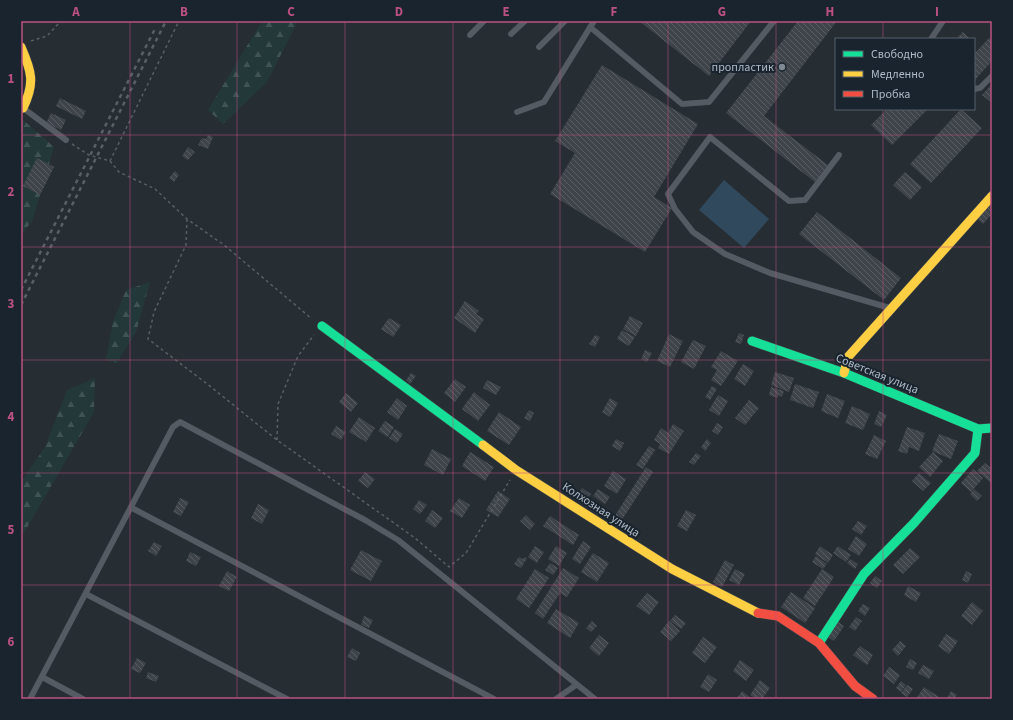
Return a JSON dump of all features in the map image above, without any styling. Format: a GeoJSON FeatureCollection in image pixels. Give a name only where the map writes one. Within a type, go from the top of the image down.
{"type":"FeatureCollection","features":[{"type":"Feature","properties":{"kind":"street"},"geometry":{"type":"LineString","coordinates":[[23,108],[30,94],[32,71],[24,45]]}},
{"type":"Feature","properties":{"kind":"street"},"geometry":{"type":"LineString","coordinates":[[844,373],[848,357],[992,196]]}},
{"type":"Feature","properties":{"kind":"street","name":"Колхозная улица"},"geometry":{"type":"LineString","coordinates":[[322,326],[516,470],[672,569],[755,612],[778,616],[819,643],[855,686],[873,699]]}},
{"type":"Feature","properties":{"kind":"street","name":"Советская улица"},"geometry":{"type":"LineString","coordinates":[[752,341],[844,373],[978,429],[992,428]]}},
{"type":"Feature","properties":{"kind":"street"},"geometry":{"type":"LineString","coordinates":[[819,643],[864,574],[914,523],[975,453],[978,429]]}},
{"type":"Feature","properties":{"kind":"lane"},"geometry":{"type":"LineString","coordinates":[[470,35],[484,21]]}},
{"type":"Feature","properties":{"kind":"lane"},"geometry":{"type":"LineString","coordinates":[[511,34],[525,21]]}},
{"type":"Feature","properties":{"kind":"lane"},"geometry":{"type":"LineString","coordinates":[[539,47],[565,21]]}},
{"type":"Feature","properties":{"kind":"lane"},"geometry":{"type":"LineString","coordinates":[[517,112],[544,102],[594,21]]}},
{"type":"Feature","properties":{"kind":"lane"},"geometry":{"type":"LineString","coordinates":[[590,28],[682,104],[709,102],[774,21]]}},
{"type":"Feature","properties":{"kind":"lane"},"geometry":{"type":"LineString","coordinates":[[932,38],[943,21]]}},
{"type":"Feature","properties":{"kind":"lane"},"geometry":{"type":"LineString","coordinates":[[975,88],[980,88],[992,76]]}},
{"type":"Feature","properties":{"kind":"lane"},"geometry":{"type":"LineString","coordinates":[[23,108],[66,140]]}},
{"type":"Feature","properties":{"kind":"lane"},"geometry":{"type":"LineString","coordinates":[[839,155],[805,200],[789,201],[710,137],[668,194],[675,209],[693,232],[725,254],[770,273],[891,308]]}},
{"type":"Feature","properties":{"kind":"lane"},"geometry":{"type":"LineString","coordinates":[[30,699],[132,508],[173,427],[180,422],[398,540],[595,699]]}},
{"type":"Feature","properties":{"kind":"lane"},"geometry":{"type":"LineString","coordinates":[[132,508],[494,699]]}},
{"type":"Feature","properties":{"kind":"lane"},"geometry":{"type":"LineString","coordinates":[[86,594],[287,699]]}},
{"type":"Feature","properties":{"kind":"lane"},"geometry":{"type":"LineString","coordinates":[[42,677],[83,699]]}},
{"type":"Feature","properties":{"kind":"lane"},"geometry":{"type":"LineString","coordinates":[[556,699],[576,685]]}},
{"type":"Feature","properties":{"kind":"path"},"geometry":{"type":"LineString","coordinates":[[24,45],[47,36],[61,21]]}},
{"type":"Feature","properties":{"kind":"path"},"geometry":{"type":"LineString","coordinates":[[110,160],[179,21]]}},
{"type":"Feature","properties":{"kind":"path"},"geometry":{"type":"LineString","coordinates":[[66,140],[89,155],[110,160],[119,172],[155,189],[187,219],[224,245],[322,326],[298,356],[278,404],[277,440]]}},
{"type":"Feature","properties":{"kind":"path"},"geometry":{"type":"LineString","coordinates":[[187,219],[186,245],[154,312],[148,340],[206,383],[277,440],[416,538],[449,567],[466,553],[516,470]]}},
{"type":"Feature","properties":{"kind":"green space"},"geometry":{"type":"Polygon","coordinates":[[[262,21],[298,21],[267,82],[223,124],[208,110],[262,21]]]}},
{"type":"Feature","properties":{"kind":"green space"},"geometry":{"type":"Polygon","coordinates":[[[21,118],[54,147],[33,219],[21,236],[21,118]]]}},
{"type":"Feature","properties":{"kind":"green space"},"geometry":{"type":"Polygon","coordinates":[[[150,282],[136,332],[117,363],[106,360],[113,321],[126,290],[150,282]]]}},
{"type":"Feature","properties":{"kind":"green space"},"geometry":{"type":"Polygon","coordinates":[[[95,378],[94,412],[21,538],[21,482],[45,447],[67,390],[95,378]]]}},
{"type":"Feature","properties":{"kind":"water"},"geometry":{"type":"Polygon","coordinates":[[[724,180],[769,219],[744,248],[699,210],[724,180]]]}},
{"type":"Feature","properties":{"kind":"building"},"geometry":{"type":"Polygon","coordinates":[[[639,21],[751,21],[709,76],[639,21]]]}},
{"type":"Feature","properties":{"kind":"building","name":"пропластик"},"geometry":{"type":"Polygon","coordinates":[[[798,21],[837,21],[764,116],[828,165],[815,182],[726,113],[798,21]]]}},
{"type":"Feature","properties":{"kind":"building"},"geometry":{"type":"Polygon","coordinates":[[[963,32],[969,38],[957,38],[963,32]]]}},
{"type":"Feature","properties":{"kind":"building"},"geometry":{"type":"Polygon","coordinates":[[[989,38],[992,41],[992,61],[975,80],[975,53],[989,38]]]}},
{"type":"Feature","properties":{"kind":"building"},"geometry":{"type":"Polygon","coordinates":[[[602,65],[698,124],[654,197],[672,208],[645,252],[550,194],[575,153],[555,141],[602,65]]]}},
{"type":"Feature","properties":{"kind":"building"},"geometry":{"type":"Polygon","coordinates":[[[992,84],[992,103],[982,95],[992,84]]]}},
{"type":"Feature","properties":{"kind":"building"},"geometry":{"type":"Polygon","coordinates":[[[60,98],[86,111],[82,119],[56,106],[60,98]]]}},
{"type":"Feature","properties":{"kind":"building"},"geometry":{"type":"Polygon","coordinates":[[[886,110],[927,110],[892,145],[871,125],[886,110]]]}},
{"type":"Feature","properties":{"kind":"building"},"geometry":{"type":"Polygon","coordinates":[[[960,110],[962,110],[982,128],[931,183],[910,164],[960,110]]]}},
{"type":"Feature","properties":{"kind":"building"},"geometry":{"type":"Polygon","coordinates":[[[51,113],[66,120],[61,130],[46,123],[51,113]]]}},
{"type":"Feature","properties":{"kind":"building"},"geometry":{"type":"Polygon","coordinates":[[[208,135],[213,137],[208,149],[198,145],[202,138],[206,139],[208,135]]]}},
{"type":"Feature","properties":{"kind":"building"},"geometry":{"type":"Polygon","coordinates":[[[188,147],[195,152],[188,160],[182,156],[188,147]]]}},
{"type":"Feature","properties":{"kind":"building"},"geometry":{"type":"Polygon","coordinates":[[[37,158],[54,167],[40,195],[23,186],[37,158]]]}},
{"type":"Feature","properties":{"kind":"building"},"geometry":{"type":"Polygon","coordinates":[[[175,171],[179,175],[174,182],[169,178],[175,171]]]}},
{"type":"Feature","properties":{"kind":"building"},"geometry":{"type":"Polygon","coordinates":[[[905,172],[922,187],[910,200],[893,185],[905,172]]]}},
{"type":"Feature","properties":{"kind":"building"},"geometry":{"type":"Polygon","coordinates":[[[992,188],[992,214],[983,224],[972,214],[992,188]]]}},
{"type":"Feature","properties":{"kind":"building"},"geometry":{"type":"Polygon","coordinates":[[[817,212],[901,278],[884,300],[799,234],[817,212]]]}},
{"type":"Feature","properties":{"kind":"building"},"geometry":{"type":"Polygon","coordinates":[[[465,301],[479,311],[476,314],[484,319],[475,333],[454,318],[465,301]]]}},
{"type":"Feature","properties":{"kind":"building"},"geometry":{"type":"Polygon","coordinates":[[[630,316],[643,323],[636,336],[623,329],[630,316]]]}},
{"type":"Feature","properties":{"kind":"building"},"geometry":{"type":"Polygon","coordinates":[[[389,318],[401,325],[393,337],[381,329],[389,318]]]}},
{"type":"Feature","properties":{"kind":"building"},"geometry":{"type":"Polygon","coordinates":[[[622,330],[635,337],[629,346],[617,339],[622,330]]]}},
{"type":"Feature","properties":{"kind":"building"},"geometry":{"type":"Polygon","coordinates":[[[739,333],[744,335],[741,344],[735,342],[739,333]]]}},
{"type":"Feature","properties":{"kind":"building"},"geometry":{"type":"Polygon","coordinates":[[[669,334],[683,341],[670,367],[657,361],[669,334]]]}},
{"type":"Feature","properties":{"kind":"building"},"geometry":{"type":"Polygon","coordinates":[[[595,335],[600,337],[595,347],[589,344],[595,335]]]}},
{"type":"Feature","properties":{"kind":"building"},"geometry":{"type":"Polygon","coordinates":[[[693,340],[706,346],[694,369],[681,362],[693,340]]]}},
{"type":"Feature","properties":{"kind":"building"},"geometry":{"type":"Polygon","coordinates":[[[645,350],[652,353],[647,362],[641,359],[645,350]]]}},
{"type":"Feature","properties":{"kind":"building"},"geometry":{"type":"Polygon","coordinates":[[[721,351],[738,361],[721,386],[711,380],[717,370],[711,367],[721,351]]]}},
{"type":"Feature","properties":{"kind":"building"},"geometry":{"type":"Polygon","coordinates":[[[743,364],[754,371],[745,386],[734,379],[743,364]]]}},
{"type":"Feature","properties":{"kind":"building"},"geometry":{"type":"Polygon","coordinates":[[[775,372],[794,378],[789,392],[771,385],[775,372]]]}},
{"type":"Feature","properties":{"kind":"building"},"geometry":{"type":"Polygon","coordinates":[[[411,373],[416,376],[410,384],[406,380],[411,373]]]}},
{"type":"Feature","properties":{"kind":"building"},"geometry":{"type":"Polygon","coordinates":[[[455,379],[466,387],[455,402],[444,393],[455,379]]]}},
{"type":"Feature","properties":{"kind":"building"},"geometry":{"type":"Polygon","coordinates":[[[487,380],[501,387],[496,395],[483,388],[487,380]]]}},
{"type":"Feature","properties":{"kind":"building"},"geometry":{"type":"Polygon","coordinates":[[[795,384],[819,392],[813,408],[790,400],[795,384]]]}},
{"type":"Feature","properties":{"kind":"building"},"geometry":{"type":"Polygon","coordinates":[[[712,386],[717,389],[710,400],[705,397],[712,386]]]}},
{"type":"Feature","properties":{"kind":"building"},"geometry":{"type":"Polygon","coordinates":[[[771,387],[784,391],[782,397],[778,395],[778,398],[769,395],[771,387]]]}},
{"type":"Feature","properties":{"kind":"building"},"geometry":{"type":"Polygon","coordinates":[[[474,392],[490,405],[478,421],[462,409],[474,392]]]}},
{"type":"Feature","properties":{"kind":"building"},"geometry":{"type":"Polygon","coordinates":[[[346,393],[358,403],[351,412],[339,402],[346,393]]]}},
{"type":"Feature","properties":{"kind":"building"},"geometry":{"type":"Polygon","coordinates":[[[827,394],[845,401],[838,418],[821,411],[827,394]]]}},
{"type":"Feature","properties":{"kind":"building"},"geometry":{"type":"Polygon","coordinates":[[[718,395],[728,401],[719,416],[709,410],[718,395]]]}},
{"type":"Feature","properties":{"kind":"building"},"geometry":{"type":"Polygon","coordinates":[[[397,398],[407,406],[398,420],[387,412],[397,398]]]}},
{"type":"Feature","properties":{"kind":"building"},"geometry":{"type":"Polygon","coordinates":[[[610,398],[618,403],[610,417],[602,412],[610,398]]]}},
{"type":"Feature","properties":{"kind":"building"},"geometry":{"type":"Polygon","coordinates":[[[749,400],[759,408],[745,425],[735,418],[749,400]]]}},
{"type":"Feature","properties":{"kind":"building"},"geometry":{"type":"Polygon","coordinates":[[[852,406],[870,414],[863,430],[845,423],[852,406]]]}},
{"type":"Feature","properties":{"kind":"building"},"geometry":{"type":"Polygon","coordinates":[[[529,410],[534,413],[530,421],[524,418],[529,410]]]}},
{"type":"Feature","properties":{"kind":"building"},"geometry":{"type":"Polygon","coordinates":[[[879,411],[887,415],[881,427],[874,424],[879,411]]]}},
{"type":"Feature","properties":{"kind":"building"},"geometry":{"type":"Polygon","coordinates":[[[499,412],[521,427],[509,445],[487,431],[499,412]]]}},
{"type":"Feature","properties":{"kind":"building"},"geometry":{"type":"Polygon","coordinates":[[[359,417],[375,428],[366,442],[349,432],[359,417]]]}},
{"type":"Feature","properties":{"kind":"building"},"geometry":{"type":"Polygon","coordinates":[[[385,421],[394,427],[388,437],[378,431],[385,421]]]}},
{"type":"Feature","properties":{"kind":"building"},"geometry":{"type":"Polygon","coordinates":[[[717,423],[723,427],[718,435],[712,431],[717,423]]]}},
{"type":"Feature","properties":{"kind":"building"},"geometry":{"type":"Polygon","coordinates":[[[673,424],[684,431],[669,454],[658,448],[660,444],[654,440],[661,428],[668,433],[673,424]]]}},
{"type":"Feature","properties":{"kind":"building"},"geometry":{"type":"Polygon","coordinates":[[[336,426],[346,432],[341,440],[331,434],[336,426]]]}},
{"type":"Feature","properties":{"kind":"building"},"geometry":{"type":"Polygon","coordinates":[[[907,427],[925,433],[919,451],[909,447],[907,454],[898,451],[907,427]]]}},
{"type":"Feature","properties":{"kind":"building"},"geometry":{"type":"Polygon","coordinates":[[[395,429],[403,434],[397,443],[389,438],[395,429]]]}},
{"type":"Feature","properties":{"kind":"building"},"geometry":{"type":"Polygon","coordinates":[[[939,434],[958,441],[951,459],[932,451],[939,434]]]}},
{"type":"Feature","properties":{"kind":"building"},"geometry":{"type":"Polygon","coordinates":[[[874,435],[886,441],[877,459],[865,454],[874,435]]]}},
{"type":"Feature","properties":{"kind":"building"},"geometry":{"type":"Polygon","coordinates":[[[616,439],[624,443],[620,451],[612,446],[616,439]]]}},
{"type":"Feature","properties":{"kind":"building"},"geometry":{"type":"Polygon","coordinates":[[[707,439],[711,443],[705,451],[701,447],[707,439]]]}},
{"type":"Feature","properties":{"kind":"building"},"geometry":{"type":"Polygon","coordinates":[[[649,446],[655,450],[643,469],[636,465],[649,446]]]}},
{"type":"Feature","properties":{"kind":"building"},"geometry":{"type":"Polygon","coordinates":[[[432,449],[451,459],[443,475],[424,465],[432,449]]]}},
{"type":"Feature","properties":{"kind":"building"},"geometry":{"type":"Polygon","coordinates":[[[470,452],[494,467],[485,481],[462,466],[470,452]]]}},
{"type":"Feature","properties":{"kind":"building"},"geometry":{"type":"Polygon","coordinates":[[[933,452],[943,461],[930,477],[919,467],[933,452]]]}},
{"type":"Feature","properties":{"kind":"building"},"geometry":{"type":"Polygon","coordinates":[[[696,453],[701,456],[694,465],[689,462],[696,453]]]}},
{"type":"Feature","properties":{"kind":"building"},"geometry":{"type":"Polygon","coordinates":[[[985,463],[992,469],[992,484],[977,471],[985,463]]]}},
{"type":"Feature","properties":{"kind":"building"},"geometry":{"type":"Polygon","coordinates":[[[646,467],[653,472],[618,526],[611,522],[646,467]]]}},
{"type":"Feature","properties":{"kind":"building"},"geometry":{"type":"Polygon","coordinates":[[[973,469],[983,478],[971,492],[961,483],[973,469]]]}},
{"type":"Feature","properties":{"kind":"building"},"geometry":{"type":"Polygon","coordinates":[[[613,471],[626,479],[617,494],[604,486],[613,471]]]}},
{"type":"Feature","properties":{"kind":"building"},"geometry":{"type":"Polygon","coordinates":[[[365,472],[375,479],[368,488],[358,481],[365,472]]]}},
{"type":"Feature","properties":{"kind":"building"},"geometry":{"type":"Polygon","coordinates":[[[919,473],[931,483],[923,491],[912,481],[919,473]]]}},
{"type":"Feature","properties":{"kind":"building"},"geometry":{"type":"Polygon","coordinates":[[[582,488],[591,494],[589,497],[602,508],[598,515],[575,499],[582,488]]]}},
{"type":"Feature","properties":{"kind":"building"},"geometry":{"type":"Polygon","coordinates":[[[598,489],[610,497],[605,504],[593,496],[598,489]]]}},
{"type":"Feature","properties":{"kind":"building"},"geometry":{"type":"Polygon","coordinates":[[[974,489],[982,496],[977,501],[970,494],[974,489]]]}},
{"type":"Feature","properties":{"kind":"building"},"geometry":{"type":"Polygon","coordinates":[[[498,491],[510,499],[498,517],[486,510],[498,491]]]}},
{"type":"Feature","properties":{"kind":"building"},"geometry":{"type":"Polygon","coordinates":[[[180,498],[189,502],[181,516],[173,512],[180,498]]]}},
{"type":"Feature","properties":{"kind":"building"},"geometry":{"type":"Polygon","coordinates":[[[459,498],[470,505],[462,518],[450,511],[459,498]]]}},
{"type":"Feature","properties":{"kind":"building"},"geometry":{"type":"Polygon","coordinates":[[[419,500],[427,505],[420,514],[413,509],[419,500]]]}},
{"type":"Feature","properties":{"kind":"building"},"geometry":{"type":"Polygon","coordinates":[[[258,504],[269,510],[262,524],[251,518],[258,504]]]}},
{"type":"Feature","properties":{"kind":"building"},"geometry":{"type":"Polygon","coordinates":[[[432,510],[443,518],[435,528],[425,521],[432,510]]]}},
{"type":"Feature","properties":{"kind":"building"},"geometry":{"type":"Polygon","coordinates":[[[686,510],[696,515],[687,531],[677,526],[686,510]]]}},
{"type":"Feature","properties":{"kind":"building"},"geometry":{"type":"Polygon","coordinates":[[[526,515],[535,524],[530,530],[520,521],[526,515]]]}},
{"type":"Feature","properties":{"kind":"building"},"geometry":{"type":"Polygon","coordinates":[[[550,516],[579,535],[573,545],[543,526],[550,516]]]}},
{"type":"Feature","properties":{"kind":"building"},"geometry":{"type":"Polygon","coordinates":[[[858,521],[867,526],[861,535],[852,529],[858,521]]]}},
{"type":"Feature","properties":{"kind":"building"},"geometry":{"type":"Polygon","coordinates":[[[856,536],[867,544],[859,556],[848,549],[856,536]]]}},
{"type":"Feature","properties":{"kind":"building"},"geometry":{"type":"Polygon","coordinates":[[[583,541],[591,547],[580,564],[572,559],[583,541]]]}},
{"type":"Feature","properties":{"kind":"building"},"geometry":{"type":"Polygon","coordinates":[[[154,542],[162,546],[156,556],[148,551],[154,542]]]}},
{"type":"Feature","properties":{"kind":"building"},"geometry":{"type":"Polygon","coordinates":[[[535,546],[544,552],[537,563],[528,557],[535,546]]]}},
{"type":"Feature","properties":{"kind":"building"},"geometry":{"type":"Polygon","coordinates":[[[556,546],[567,553],[559,566],[548,559],[556,546]]]}},
{"type":"Feature","properties":{"kind":"building"},"geometry":{"type":"Polygon","coordinates":[[[820,546],[833,555],[828,563],[815,554],[820,546]]]}},
{"type":"Feature","properties":{"kind":"building"},"geometry":{"type":"Polygon","coordinates":[[[838,546],[851,555],[846,562],[833,553],[838,546]]]}},
{"type":"Feature","properties":{"kind":"building"},"geometry":{"type":"Polygon","coordinates":[[[910,548],[920,557],[903,574],[893,565],[910,548]]]}},
{"type":"Feature","properties":{"kind":"building"},"geometry":{"type":"Polygon","coordinates":[[[361,550],[382,561],[371,581],[350,570],[361,550]]]}},
{"type":"Feature","properties":{"kind":"building"},"geometry":{"type":"Polygon","coordinates":[[[190,552],[201,557],[196,566],[186,561],[190,552]]]}},
{"type":"Feature","properties":{"kind":"building"},"geometry":{"type":"Polygon","coordinates":[[[593,553],[609,563],[597,582],[581,572],[593,553]]]}},
{"type":"Feature","properties":{"kind":"building"},"geometry":{"type":"Polygon","coordinates":[[[816,556],[827,564],[823,569],[812,562],[816,556]]]}},
{"type":"Feature","properties":{"kind":"building"},"geometry":{"type":"Polygon","coordinates":[[[519,557],[523,559],[525,557],[527,558],[521,568],[514,564],[519,557]]]}},
{"type":"Feature","properties":{"kind":"building"},"geometry":{"type":"Polygon","coordinates":[[[850,559],[858,564],[855,569],[847,563],[850,559]]]}},
{"type":"Feature","properties":{"kind":"building"},"geometry":{"type":"Polygon","coordinates":[[[725,560],[734,565],[722,587],[713,582],[725,560]]]}},
{"type":"Feature","properties":{"kind":"building"},"geometry":{"type":"Polygon","coordinates":[[[550,563],[558,568],[553,575],[545,570],[550,563]]]}},
{"type":"Feature","properties":{"kind":"building"},"geometry":{"type":"Polygon","coordinates":[[[563,568],[579,578],[567,597],[560,593],[543,619],[535,613],[563,568]]]}},
{"type":"Feature","properties":{"kind":"building"},"geometry":{"type":"Polygon","coordinates":[[[535,569],[549,578],[529,608],[516,599],[535,569]]]}},
{"type":"Feature","properties":{"kind":"building"},"geometry":{"type":"Polygon","coordinates":[[[735,569],[745,574],[739,585],[729,580],[735,569]]]}},
{"type":"Feature","properties":{"kind":"building"},"geometry":{"type":"Polygon","coordinates":[[[822,569],[834,577],[815,606],[803,598],[822,569]]]}},
{"type":"Feature","properties":{"kind":"building"},"geometry":{"type":"Polygon","coordinates":[[[227,571],[237,577],[229,591],[219,586],[227,571]]]}},
{"type":"Feature","properties":{"kind":"building"},"geometry":{"type":"Polygon","coordinates":[[[966,571],[972,574],[968,583],[962,580],[966,571]]]}},
{"type":"Feature","properties":{"kind":"building"},"geometry":{"type":"Polygon","coordinates":[[[875,576],[882,581],[877,588],[870,583],[875,576]]]}},
{"type":"Feature","properties":{"kind":"building"},"geometry":{"type":"Polygon","coordinates":[[[908,586],[921,593],[916,602],[904,595],[908,586]]]}},
{"type":"Feature","properties":{"kind":"building"},"geometry":{"type":"Polygon","coordinates":[[[791,592],[815,608],[805,623],[781,607],[791,592]]]}},
{"type":"Feature","properties":{"kind":"building"},"geometry":{"type":"Polygon","coordinates":[[[647,593],[659,602],[649,615],[636,606],[647,593]]]}},
{"type":"Feature","properties":{"kind":"building"},"geometry":{"type":"Polygon","coordinates":[[[972,602],[983,611],[972,625],[961,616],[972,602]]]}},
{"type":"Feature","properties":{"kind":"building"},"geometry":{"type":"Polygon","coordinates":[[[863,604],[870,608],[865,616],[858,611],[863,604]]]}},
{"type":"Feature","properties":{"kind":"building"},"geometry":{"type":"Polygon","coordinates":[[[556,609],[579,623],[570,638],[547,623],[556,609]]]}},
{"type":"Feature","properties":{"kind":"building"},"geometry":{"type":"Polygon","coordinates":[[[675,615],[686,623],[681,629],[670,621],[675,615]]]}},
{"type":"Feature","properties":{"kind":"building"},"geometry":{"type":"Polygon","coordinates":[[[364,616],[373,620],[369,628],[361,625],[364,616]]]}},
{"type":"Feature","properties":{"kind":"building"},"geometry":{"type":"Polygon","coordinates":[[[831,617],[844,626],[834,641],[821,632],[831,617]]]}},
{"type":"Feature","properties":{"kind":"building"},"geometry":{"type":"Polygon","coordinates":[[[856,617],[862,621],[855,631],[849,627],[856,617]]]}},
{"type":"Feature","properties":{"kind":"building"},"geometry":{"type":"Polygon","coordinates":[[[592,621],[597,626],[591,632],[586,628],[592,621]]]}},
{"type":"Feature","properties":{"kind":"building"},"geometry":{"type":"Polygon","coordinates":[[[669,621],[680,631],[671,641],[660,632],[669,621]]]}},
{"type":"Feature","properties":{"kind":"building"},"geometry":{"type":"Polygon","coordinates":[[[946,634],[958,641],[949,654],[938,646],[946,634]]]}},
{"type":"Feature","properties":{"kind":"building"},"geometry":{"type":"Polygon","coordinates":[[[599,635],[609,643],[599,656],[589,648],[599,635]]]}},
{"type":"Feature","properties":{"kind":"building"},"geometry":{"type":"Polygon","coordinates":[[[703,637],[717,647],[705,663],[692,653],[703,637]]]}},
{"type":"Feature","properties":{"kind":"building"},"geometry":{"type":"Polygon","coordinates":[[[900,641],[906,646],[898,656],[892,650],[900,641]]]}},
{"type":"Feature","properties":{"kind":"building"},"geometry":{"type":"Polygon","coordinates":[[[860,646],[873,655],[867,665],[853,655],[860,646]]]}},
{"type":"Feature","properties":{"kind":"building"},"geometry":{"type":"Polygon","coordinates":[[[352,648],[360,653],[356,661],[347,657],[352,648]]]}},
{"type":"Feature","properties":{"kind":"building"},"geometry":{"type":"Polygon","coordinates":[[[137,658],[146,663],[140,673],[131,669],[137,658]]]}},
{"type":"Feature","properties":{"kind":"building"},"geometry":{"type":"Polygon","coordinates":[[[910,659],[917,663],[913,670],[906,667],[910,659]]]}},
{"type":"Feature","properties":{"kind":"building"},"geometry":{"type":"Polygon","coordinates":[[[740,660],[754,670],[746,681],[733,671],[740,660]]]}},
{"type":"Feature","properties":{"kind":"building"},"geometry":{"type":"Polygon","coordinates":[[[923,665],[934,671],[929,679],[918,673],[923,665]]]}},
{"type":"Feature","properties":{"kind":"building"},"geometry":{"type":"Polygon","coordinates":[[[889,667],[900,675],[894,684],[883,676],[889,667]]]}},
{"type":"Feature","properties":{"kind":"building"},"geometry":{"type":"Polygon","coordinates":[[[148,672],[159,676],[156,682],[146,678],[148,672]]]}},
{"type":"Feature","properties":{"kind":"building"},"geometry":{"type":"Polygon","coordinates":[[[708,674],[717,680],[709,692],[700,687],[708,674]]]}},
{"type":"Feature","properties":{"kind":"building"},"geometry":{"type":"Polygon","coordinates":[[[760,680],[770,688],[762,699],[756,699],[750,695],[760,680]]]}},
{"type":"Feature","properties":{"kind":"building"},"geometry":{"type":"Polygon","coordinates":[[[901,681],[906,685],[901,692],[896,688],[901,681]]]}},
{"type":"Feature","properties":{"kind":"building"},"geometry":{"type":"Polygon","coordinates":[[[907,685],[913,689],[907,697],[901,693],[907,685]]]}},
{"type":"Feature","properties":{"kind":"building"},"geometry":{"type":"Polygon","coordinates":[[[924,687],[939,697],[938,699],[916,699],[924,687]]]}},
{"type":"Feature","properties":{"kind":"building"},"geometry":{"type":"Polygon","coordinates":[[[742,691],[751,698],[737,698],[742,691]]]}},
{"type":"Feature","properties":{"kind":"building"},"geometry":{"type":"Polygon","coordinates":[[[951,691],[957,695],[954,699],[947,699],[951,691]]]}},
{"type":"Feature","properties":{"kind":"railway"},"geometry":{"type":"LineString","coordinates":[[21,305],[166,21]]}},
{"type":"Feature","properties":{"kind":"railway"},"geometry":{"type":"LineString","coordinates":[[21,290],[156,27]]}},
{"type":"Feature","properties":{"kind":"traffic: fast"},"geometry":{"type":"LineString","coordinates":[[322,326],[483,445]]}},
{"type":"Feature","properties":{"kind":"traffic: fast"},"geometry":{"type":"LineString","coordinates":[[752,341],[844,373],[978,429],[992,428]]}},
{"type":"Feature","properties":{"kind":"traffic: fast"},"geometry":{"type":"LineString","coordinates":[[819,643],[864,574],[914,523],[975,453],[978,429]]}},
{"type":"Feature","properties":{"kind":"traffic: slow"},"geometry":{"type":"LineString","coordinates":[[21,47],[28,64],[31,78],[31,84],[23,108]]}},
{"type":"Feature","properties":{"kind":"traffic: slow"},"geometry":{"type":"LineString","coordinates":[[844,373],[848,357],[992,196]]}},
{"type":"Feature","properties":{"kind":"traffic: slow"},"geometry":{"type":"LineString","coordinates":[[483,445],[516,470],[672,569],[758,613]]}},
{"type":"Feature","properties":{"kind":"traffic: jam"},"geometry":{"type":"LineString","coordinates":[[758,613],[778,616],[819,643],[855,686],[873,699]]}},
{"type":"Feature","properties":{"kind":"place","name":"пропластик"},"geometry":{"type":"Point","coordinates":[782,67]}}]}
